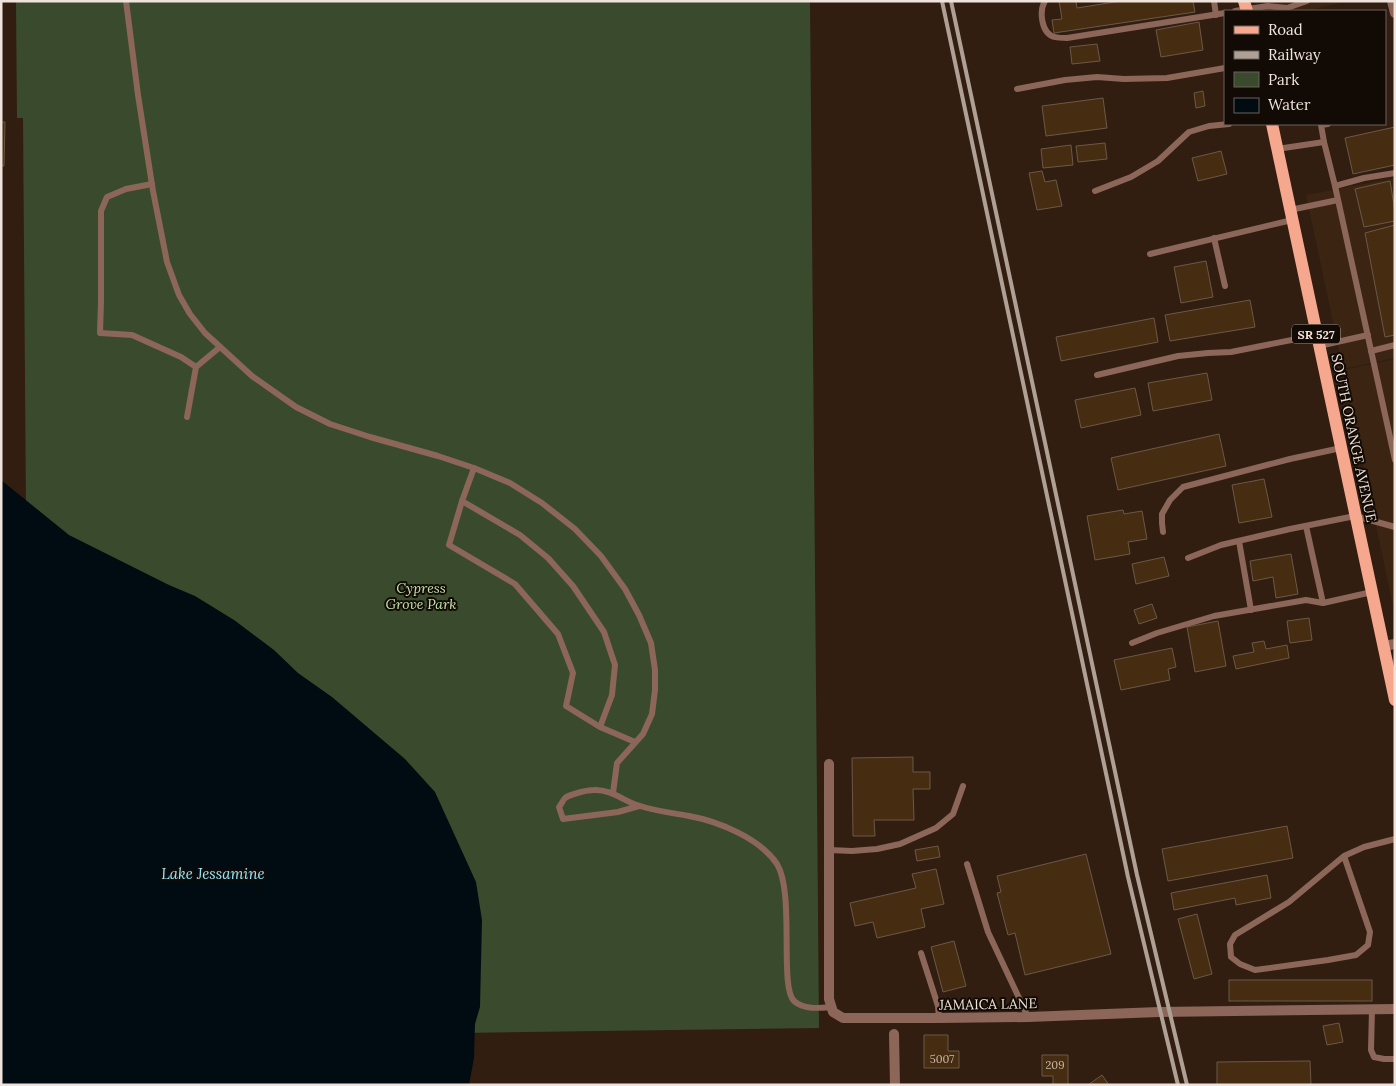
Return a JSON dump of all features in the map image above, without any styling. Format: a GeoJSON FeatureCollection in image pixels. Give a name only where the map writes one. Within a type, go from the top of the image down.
{"type":"FeatureCollection","features":[{"type":"Feature","properties":{"kind":"main road","name":"SOUTH ORANGE AVENUE"},"geometry":{"type":"LineString","coordinates":[[1272,125],[1372,592],[1389,645],[1395,700]]}},
{"type":"Feature","properties":{"kind":"street"},"geometry":{"type":"LineString","coordinates":[[1392,1],[1395,13]]}},
{"type":"Feature","properties":{"kind":"street"},"geometry":{"type":"LineString","coordinates":[[829,764],[828,999],[831,1007]]}},
{"type":"Feature","properties":{"kind":"street","name":"JAMAICA LANE"},"geometry":{"type":"LineString","coordinates":[[831,1007],[832,1012],[843,1018],[1028,1017],[1160,1012],[1395,1009]]}},
{"type":"Feature","properties":{"kind":"street"},"geometry":{"type":"LineString","coordinates":[[894,1034],[895,1085]]}},
{"type":"Feature","properties":{"kind":"lane"},"geometry":{"type":"LineString","coordinates":[[126,1],[138,95],[167,262],[179,295],[190,314],[205,333],[252,376],[296,407],[330,424],[438,456],[510,483],[542,503],[575,529],[601,556],[625,589],[651,643],[655,670],[655,690],[652,714],[643,734],[617,762],[613,794]]}},
{"type":"Feature","properties":{"kind":"lane"},"geometry":{"type":"LineString","coordinates":[[1045,1],[1042,7],[1044,26],[1048,33],[1054,37],[1067,38],[1224,14]]}},
{"type":"Feature","properties":{"kind":"lane"},"geometry":{"type":"LineString","coordinates":[[1214,1],[1216,15]]}},
{"type":"Feature","properties":{"kind":"lane"},"geometry":{"type":"LineString","coordinates":[[1243,8],[1268,6],[1287,8],[1307,1]]}},
{"type":"Feature","properties":{"kind":"lane"},"geometry":{"type":"LineString","coordinates":[[1017,89],[1065,80],[1096,77],[1124,79],[1167,78],[1224,68]]}},
{"type":"Feature","properties":{"kind":"lane"},"geometry":{"type":"LineString","coordinates":[[1095,191],[1132,177],[1158,161],[1189,132],[1209,126],[1224,124]]}},
{"type":"Feature","properties":{"kind":"lane"},"geometry":{"type":"LineString","coordinates":[[1321,125],[1395,460]]}},
{"type":"Feature","properties":{"kind":"lane"},"geometry":{"type":"LineString","coordinates":[[1277,149],[1324,142]]}},
{"type":"Feature","properties":{"kind":"lane"},"geometry":{"type":"LineString","coordinates":[[1334,186],[1364,178],[1395,173]]}},
{"type":"Feature","properties":{"kind":"lane"},"geometry":{"type":"LineString","coordinates":[[152,184],[126,189],[108,197],[101,211],[100,333],[132,335],[181,357],[196,367]]}},
{"type":"Feature","properties":{"kind":"lane"},"geometry":{"type":"LineString","coordinates":[[1150,254],[1214,238],[1338,200]]}},
{"type":"Feature","properties":{"kind":"lane"},"geometry":{"type":"LineString","coordinates":[[1214,238],[1225,286]]}},
{"type":"Feature","properties":{"kind":"lane"},"geometry":{"type":"LineString","coordinates":[[1097,375],[1178,356],[1231,352],[1368,335]]}},
{"type":"Feature","properties":{"kind":"lane"},"geometry":{"type":"LineString","coordinates":[[1371,351],[1395,345]]}},
{"type":"Feature","properties":{"kind":"lane"},"geometry":{"type":"LineString","coordinates":[[187,417],[196,367],[220,347]]}},
{"type":"Feature","properties":{"kind":"lane"},"geometry":{"type":"LineString","coordinates":[[1163,532],[1162,514],[1170,500],[1183,487],[1290,459],[1341,448]]}},
{"type":"Feature","properties":{"kind":"lane"},"geometry":{"type":"LineString","coordinates":[[474,468],[448,545],[515,584],[558,634],[573,673],[566,706],[600,727],[635,742]]}},
{"type":"Feature","properties":{"kind":"lane"},"geometry":{"type":"LineString","coordinates":[[462,501],[520,535],[548,558],[573,586],[604,632],[615,665],[612,695],[600,727]]}},
{"type":"Feature","properties":{"kind":"lane"},"geometry":{"type":"LineString","coordinates":[[1188,558],[1221,545],[1355,516],[1395,527]]}},
{"type":"Feature","properties":{"kind":"lane"},"geometry":{"type":"LineString","coordinates":[[1306,526],[1323,603]]}},
{"type":"Feature","properties":{"kind":"lane"},"geometry":{"type":"LineString","coordinates":[[1238,541],[1250,610]]}},
{"type":"Feature","properties":{"kind":"lane"},"geometry":{"type":"LineString","coordinates":[[1132,643],[1157,633],[1214,616],[1306,600],[1323,603],[1372,592]]}},
{"type":"Feature","properties":{"kind":"lane"},"geometry":{"type":"LineString","coordinates":[[829,850],[852,851],[884,848],[900,844],[936,828],[953,814],[963,786]]}},
{"type":"Feature","properties":{"kind":"lane"},"geometry":{"type":"LineString","coordinates":[[639,806],[618,812],[563,819],[559,807],[565,798],[595,790],[613,794],[639,806],[672,814],[690,816],[718,824],[744,836],[761,847],[776,863],[782,879],[787,908],[787,967],[790,994],[795,1002],[805,1006],[816,1008],[831,1007]]}},
{"type":"Feature","properties":{"kind":"lane"},"geometry":{"type":"LineString","coordinates":[[1344,856],[1370,932],[1368,945],[1356,955],[1255,970],[1240,964],[1231,956],[1230,944],[1235,934],[1289,902],[1344,856],[1364,847],[1395,839]]}},
{"type":"Feature","properties":{"kind":"lane"},"geometry":{"type":"LineString","coordinates":[[968,864],[988,932],[1028,1017]]}},
{"type":"Feature","properties":{"kind":"lane"},"geometry":{"type":"LineString","coordinates":[[921,953],[938,1006],[939,1018]]}},
{"type":"Feature","properties":{"kind":"lane"},"geometry":{"type":"LineString","coordinates":[[1372,1009],[1371,1050],[1374,1057],[1395,1058]]}},
{"type":"Feature","properties":{"kind":"shaded area"},"geometry":{"type":"Polygon","coordinates":[[[1263,1],[1349,1],[1309,10],[1266,10],[1263,1]]]}},
{"type":"Feature","properties":{"kind":"shaded area"},"geometry":{"type":"Polygon","coordinates":[[[1395,178],[1395,358],[1343,369],[1306,195],[1395,178]]]}},
{"type":"Feature","properties":{"kind":"shaded area"},"geometry":{"type":"Polygon","coordinates":[[[1395,359],[1395,615],[1343,370],[1395,359]]]}},
{"type":"Feature","properties":{"kind":"green space","name":"Cypress Grove Park"},"geometry":{"type":"Polygon","coordinates":[[[16,1],[810,1],[819,1028],[30,1039],[23,118],[17,118],[16,1]]]}},
{"type":"Feature","properties":{"kind":"water","name":"Lake Jessamine"},"geometry":{"type":"Polygon","coordinates":[[[1,480],[69,535],[195,596],[234,620],[274,650],[298,673],[332,697],[405,759],[435,792],[476,882],[482,920],[480,1007],[475,1024],[474,1058],[469,1085],[1,1085],[1,480]]]}},
{"type":"Feature","properties":{"kind":"building"},"geometry":{"type":"Polygon","coordinates":[[[1059,1],[1076,1],[1077,8],[1121,1],[1193,1],[1195,12],[1054,33],[1052,20],[1062,19],[1059,1]]]}},
{"type":"Feature","properties":{"kind":"building"},"geometry":{"type":"Polygon","coordinates":[[[1199,22],[1203,50],[1161,57],[1156,30],[1199,22]]]}},
{"type":"Feature","properties":{"kind":"building"},"geometry":{"type":"Polygon","coordinates":[[[1097,44],[1100,61],[1072,64],[1070,47],[1097,44]]]}},
{"type":"Feature","properties":{"kind":"building"},"geometry":{"type":"Polygon","coordinates":[[[1203,91],[1205,106],[1196,108],[1194,93],[1203,91]]]}},
{"type":"Feature","properties":{"kind":"building"},"geometry":{"type":"Polygon","coordinates":[[[1103,98],[1107,128],[1046,136],[1042,106],[1103,98]]]}},
{"type":"Feature","properties":{"kind":"building"},"geometry":{"type":"Polygon","coordinates":[[[1,122],[5,122],[4,166],[1,166],[1,122]]]}},
{"type":"Feature","properties":{"kind":"building"},"geometry":{"type":"Polygon","coordinates":[[[1395,127],[1395,165],[1353,174],[1345,138],[1395,127]]]}},
{"type":"Feature","properties":{"kind":"building"},"geometry":{"type":"Polygon","coordinates":[[[1105,143],[1107,159],[1078,162],[1076,146],[1105,143]]]}},
{"type":"Feature","properties":{"kind":"building"},"geometry":{"type":"Polygon","coordinates":[[[1071,145],[1073,165],[1043,168],[1041,149],[1071,145]]]}},
{"type":"Feature","properties":{"kind":"building"},"geometry":{"type":"Polygon","coordinates":[[[1221,151],[1227,174],[1198,181],[1192,158],[1221,151]]]}},
{"type":"Feature","properties":{"kind":"building"},"geometry":{"type":"Polygon","coordinates":[[[1042,171],[1045,182],[1056,180],[1062,206],[1037,210],[1029,173],[1042,171]]]}},
{"type":"Feature","properties":{"kind":"building"},"geometry":{"type":"Polygon","coordinates":[[[1390,181],[1395,221],[1364,227],[1355,189],[1390,181]]]}},
{"type":"Feature","properties":{"kind":"building"},"geometry":{"type":"Polygon","coordinates":[[[1395,225],[1395,335],[1385,337],[1365,233],[1395,225]]]}},
{"type":"Feature","properties":{"kind":"building"},"geometry":{"type":"Polygon","coordinates":[[[1206,261],[1213,297],[1181,303],[1174,267],[1206,261]]]}},
{"type":"Feature","properties":{"kind":"building"},"geometry":{"type":"Polygon","coordinates":[[[1250,300],[1255,327],[1170,341],[1165,315],[1250,300]]]}},
{"type":"Feature","properties":{"kind":"building"},"geometry":{"type":"Polygon","coordinates":[[[1154,318],[1158,342],[1061,361],[1056,337],[1154,318]]]}},
{"type":"Feature","properties":{"kind":"building"},"geometry":{"type":"Polygon","coordinates":[[[1207,373],[1212,400],[1153,411],[1148,383],[1207,373]]]}},
{"type":"Feature","properties":{"kind":"building"},"geometry":{"type":"Polygon","coordinates":[[[1135,388],[1141,415],[1081,428],[1075,400],[1135,388]]]}},
{"type":"Feature","properties":{"kind":"building"},"geometry":{"type":"Polygon","coordinates":[[[1219,434],[1226,466],[1118,490],[1111,458],[1219,434]]]}},
{"type":"Feature","properties":{"kind":"building"},"geometry":{"type":"Polygon","coordinates":[[[1264,479],[1272,517],[1239,523],[1232,485],[1264,479]]]}},
{"type":"Feature","properties":{"kind":"building"},"geometry":{"type":"Polygon","coordinates":[[[1123,510],[1124,514],[1142,511],[1147,539],[1128,542],[1130,554],[1095,560],[1087,516],[1123,510]]]}},
{"type":"Feature","properties":{"kind":"building"},"geometry":{"type":"Polygon","coordinates":[[[1291,554],[1298,594],[1276,598],[1273,577],[1253,581],[1250,561],[1291,554]]]}},
{"type":"Feature","properties":{"kind":"building"},"geometry":{"type":"Polygon","coordinates":[[[1164,557],[1169,576],[1136,584],[1132,564],[1164,557]]]}},
{"type":"Feature","properties":{"kind":"building"},"geometry":{"type":"Polygon","coordinates":[[[1152,604],[1157,618],[1139,624],[1134,610],[1152,604]]]}},
{"type":"Feature","properties":{"kind":"building"},"geometry":{"type":"Polygon","coordinates":[[[1309,618],[1312,640],[1290,643],[1287,621],[1309,618]]]}},
{"type":"Feature","properties":{"kind":"building"},"geometry":{"type":"Polygon","coordinates":[[[1218,621],[1226,666],[1195,672],[1187,627],[1218,621]]]}},
{"type":"Feature","properties":{"kind":"building"},"geometry":{"type":"Polygon","coordinates":[[[1264,641],[1266,649],[1287,645],[1289,658],[1236,669],[1233,656],[1254,652],[1252,643],[1264,641]]]}},
{"type":"Feature","properties":{"kind":"building"},"geometry":{"type":"Polygon","coordinates":[[[1172,648],[1176,667],[1168,669],[1170,680],[1121,690],[1114,660],[1172,648]]]}},
{"type":"Feature","properties":{"kind":"building"},"geometry":{"type":"Polygon","coordinates":[[[913,757],[913,772],[930,772],[930,789],[913,789],[914,820],[874,820],[875,836],[853,836],[852,758],[913,757]]]}},
{"type":"Feature","properties":{"kind":"building"},"geometry":{"type":"Polygon","coordinates":[[[1287,826],[1293,858],[1168,881],[1162,849],[1287,826]]]}},
{"type":"Feature","properties":{"kind":"building"},"geometry":{"type":"Polygon","coordinates":[[[938,846],[940,857],[917,861],[915,850],[938,846]]]}},
{"type":"Feature","properties":{"kind":"building"},"geometry":{"type":"Polygon","coordinates":[[[1086,854],[1111,954],[1025,975],[1015,933],[1008,935],[997,893],[1001,892],[997,876],[1086,854]]]}},
{"type":"Feature","properties":{"kind":"building"},"geometry":{"type":"Polygon","coordinates":[[[936,869],[944,904],[921,909],[925,927],[877,938],[873,922],[855,926],[850,903],[916,888],[912,874],[936,869]]]}},
{"type":"Feature","properties":{"kind":"building"},"geometry":{"type":"Polygon","coordinates":[[[1267,875],[1271,898],[1236,905],[1235,898],[1174,910],[1171,893],[1267,875]]]}},
{"type":"Feature","properties":{"kind":"building"},"geometry":{"type":"Polygon","coordinates":[[[1197,914],[1212,974],[1194,979],[1178,919],[1197,914]]]}},
{"type":"Feature","properties":{"kind":"building"},"geometry":{"type":"Polygon","coordinates":[[[954,941],[966,986],[943,992],[931,947],[954,941]]]}},
{"type":"Feature","properties":{"kind":"building"},"geometry":{"type":"Polygon","coordinates":[[[1229,980],[1372,980],[1372,1001],[1229,1001],[1229,980]]]}},
{"type":"Feature","properties":{"kind":"building"},"geometry":{"type":"Polygon","coordinates":[[[1339,1023],[1343,1042],[1327,1045],[1323,1026],[1339,1023]]]}},
{"type":"Feature","properties":{"kind":"building"},"geometry":{"type":"Polygon","coordinates":[[[924,1035],[948,1035],[948,1051],[959,1051],[959,1068],[924,1068],[924,1035]]]}},
{"type":"Feature","properties":{"kind":"building"},"geometry":{"type":"Polygon","coordinates":[[[1042,1055],[1068,1055],[1068,1085],[1053,1085],[1053,1076],[1042,1076],[1042,1055]]]}},
{"type":"Feature","properties":{"kind":"building"},"geometry":{"type":"Polygon","coordinates":[[[1310,1061],[1311,1085],[1217,1085],[1217,1062],[1310,1061]]]}},
{"type":"Feature","properties":{"kind":"building"},"geometry":{"type":"Polygon","coordinates":[[[1102,1075],[1109,1085],[1088,1085],[1102,1075]]]}},
{"type":"Feature","properties":{"kind":"railway"},"geometry":{"type":"LineString","coordinates":[[942,1],[1128,877],[1178,1085]]}},
{"type":"Feature","properties":{"kind":"railway"},"geometry":{"type":"LineString","coordinates":[[951,1],[1137,875],[1187,1085]]}}]}
